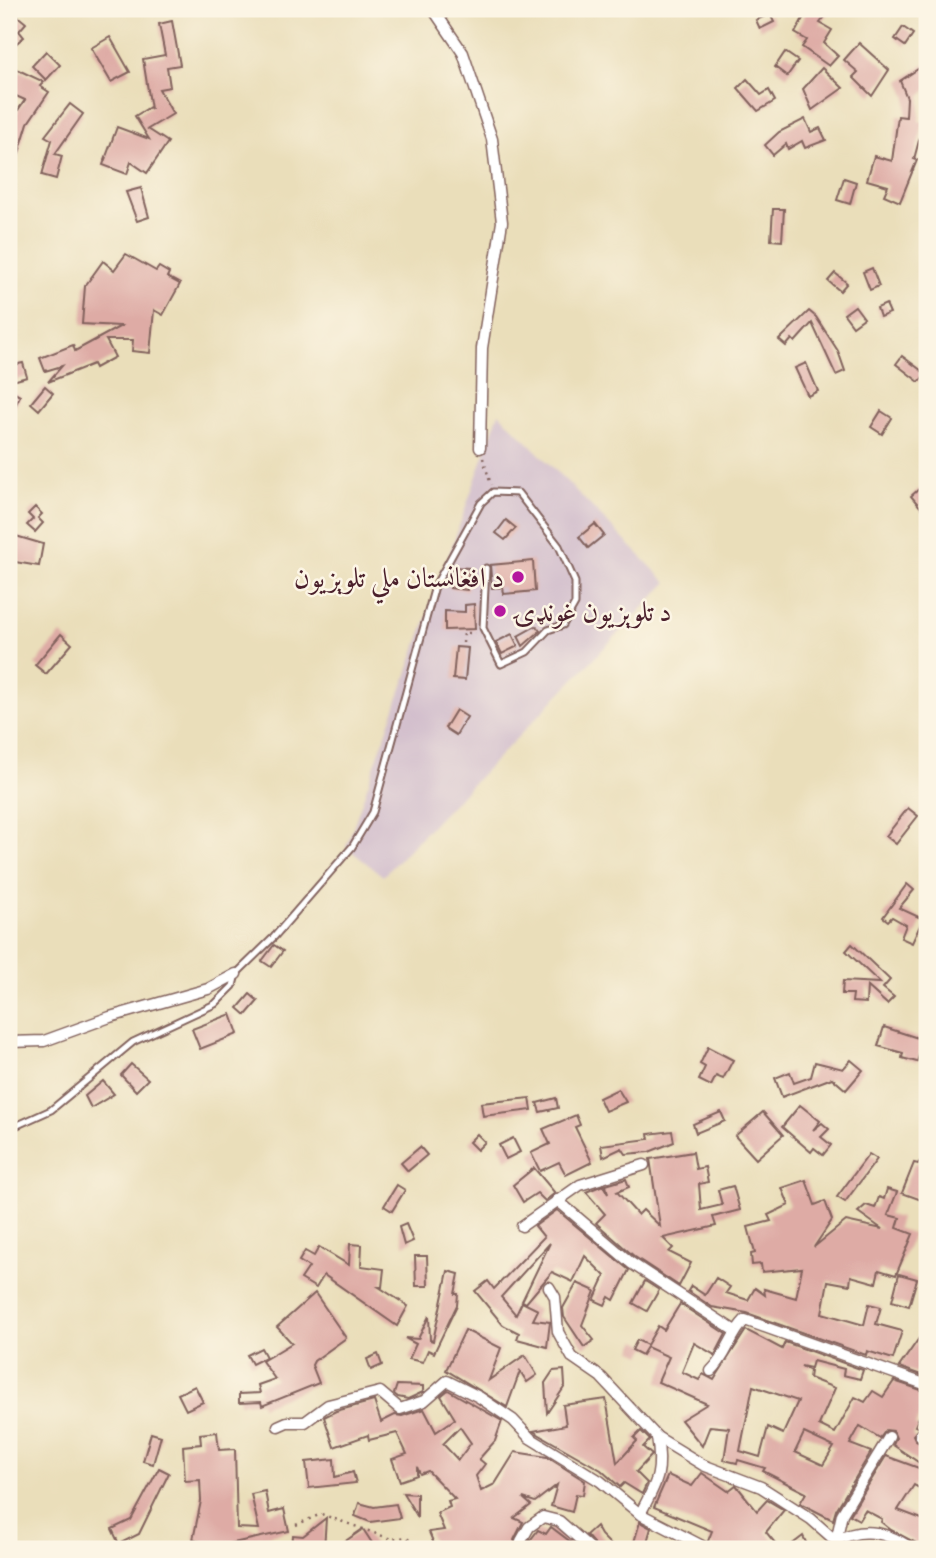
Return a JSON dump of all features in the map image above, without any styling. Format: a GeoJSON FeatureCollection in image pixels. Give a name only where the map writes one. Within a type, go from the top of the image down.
{"type":"FeatureCollection","features":[{"type":"Feature","properties":{"kind":"street"},"geometry":{"type":"LineString","coordinates":[[433,9],[463,53],[492,139],[502,222],[482,348],[480,448]]}},
{"type":"Feature","properties":{"kind":"street"},"geometry":{"type":"LineString","coordinates":[[9,1042],[44,1041],[110,1017],[208,989],[236,974]]}},
{"type":"Feature","properties":{"kind":"street"},"geometry":{"type":"LineString","coordinates":[[523,1226],[580,1185],[644,1165]]}},
{"type":"Feature","properties":{"kind":"street"},"geometry":{"type":"LineString","coordinates":[[557,1200],[631,1263],[735,1331]]}},
{"type":"Feature","properties":{"kind":"street"},"geometry":{"type":"LineString","coordinates":[[549,1287],[555,1297],[558,1332],[572,1357],[601,1377],[657,1437],[703,1465],[761,1488],[811,1519],[836,1541]]}},
{"type":"Feature","properties":{"kind":"street"},"geometry":{"type":"LineString","coordinates":[[711,1371],[722,1360],[735,1331],[746,1321],[753,1321],[927,1385]]}},
{"type":"Feature","properties":{"kind":"street"},"geometry":{"type":"LineString","coordinates":[[278,1426],[287,1422],[305,1422],[328,1405],[380,1392],[400,1409],[424,1401],[447,1381],[479,1397],[513,1420],[530,1438],[600,1481],[640,1514],[708,1549]]}},
{"type":"Feature","properties":{"kind":"street"},"geometry":{"type":"LineString","coordinates":[[640,1514],[662,1464],[657,1437]]}},
{"type":"Feature","properties":{"kind":"street"},"geometry":{"type":"LineString","coordinates":[[836,1541],[842,1514],[889,1437]]}},
{"type":"Feature","properties":{"kind":"street"},"geometry":{"type":"LineString","coordinates":[[522,1541],[529,1527],[542,1517],[559,1521],[591,1549]]}},
{"type":"Feature","properties":{"kind":"street"},"geometry":{"type":"LineString","coordinates":[[836,1541],[853,1531],[878,1533],[899,1540],[912,1549]]}},
{"type":"Feature","properties":{"kind":"lane"},"geometry":{"type":"LineString","coordinates":[[9,1129],[51,1110],[133,1042],[215,1004],[233,986],[236,974],[274,937],[352,847],[373,812],[435,586],[481,503],[493,492],[518,493],[559,546],[575,582],[575,604],[563,625],[548,631],[527,652],[501,664],[483,628],[486,568]]}},
{"type":"Feature","properties":{"kind":"path"},"geometry":{"type":"LineString","coordinates":[[480,448],[493,492]]}},
{"type":"Feature","properties":{"kind":"path"},"geometry":{"type":"LineString","coordinates":[[463,643],[464,633],[479,633]]}},
{"type":"Feature","properties":{"kind":"path"},"geometry":{"type":"LineString","coordinates":[[296,1525],[321,1514],[391,1539],[406,1537],[419,1549]]}},
{"type":"Feature","properties":{"kind":"shaded area"},"geometry":{"type":"Polygon","coordinates":[[[499,413],[667,583],[383,876],[346,847],[499,413]]]}},
{"type":"Feature","properties":{"kind":"building"},"geometry":{"type":"Polygon","coordinates":[[[9,9],[26,23],[19,31],[24,37],[14,45],[9,43],[9,9]]]}},
{"type":"Feature","properties":{"kind":"building"},"geometry":{"type":"Polygon","coordinates":[[[808,9],[831,9],[820,23],[832,30],[824,43],[838,56],[829,66],[802,47],[807,40],[795,33],[808,9]]]}},
{"type":"Feature","properties":{"kind":"building"},"geometry":{"type":"Polygon","coordinates":[[[770,14],[774,22],[760,29],[756,20],[770,14]]]}},
{"type":"Feature","properties":{"kind":"building"},"geometry":{"type":"Polygon","coordinates":[[[172,21],[180,65],[167,67],[170,87],[159,89],[173,114],[148,129],[168,142],[147,173],[131,162],[127,174],[103,165],[117,127],[149,139],[135,116],[150,107],[151,109],[143,59],[165,55],[159,24],[172,21]]]}},
{"type":"Feature","properties":{"kind":"building"},"geometry":{"type":"Polygon","coordinates":[[[903,27],[913,34],[905,46],[895,39],[903,27]]]}},
{"type":"Feature","properties":{"kind":"building"},"geometry":{"type":"Polygon","coordinates":[[[110,37],[130,72],[111,82],[91,48],[110,37]]]}},
{"type":"Feature","properties":{"kind":"building"},"geometry":{"type":"Polygon","coordinates":[[[859,43],[889,70],[872,96],[853,77],[858,72],[844,60],[859,43]]]}},
{"type":"Feature","properties":{"kind":"building"},"geometry":{"type":"Polygon","coordinates":[[[46,51],[60,65],[46,80],[32,66],[46,51]]]}},
{"type":"Feature","properties":{"kind":"building"},"geometry":{"type":"Polygon","coordinates":[[[785,52],[798,61],[787,76],[775,67],[785,52]]]}},
{"type":"Feature","properties":{"kind":"building"},"geometry":{"type":"Polygon","coordinates":[[[927,63],[927,90],[921,95],[919,121],[924,122],[914,159],[917,160],[900,202],[884,195],[888,186],[867,180],[874,156],[892,161],[898,116],[906,117],[907,98],[900,81],[927,63]]]}},
{"type":"Feature","properties":{"kind":"building"},"geometry":{"type":"Polygon","coordinates":[[[12,67],[44,82],[40,86],[49,92],[28,123],[9,179],[9,123],[25,100],[9,93],[12,67]]]}},
{"type":"Feature","properties":{"kind":"building"},"geometry":{"type":"Polygon","coordinates":[[[822,68],[843,88],[812,110],[803,89],[822,68]]]}},
{"type":"Feature","properties":{"kind":"building"},"geometry":{"type":"Polygon","coordinates":[[[747,79],[761,95],[769,90],[775,101],[758,111],[738,88],[747,79]]]}},
{"type":"Feature","properties":{"kind":"building"},"geometry":{"type":"Polygon","coordinates":[[[70,104],[83,114],[55,154],[62,156],[56,179],[42,175],[52,140],[45,136],[70,104]]]}},
{"type":"Feature","properties":{"kind":"building"},"geometry":{"type":"Polygon","coordinates":[[[805,119],[811,132],[820,128],[826,140],[805,148],[802,141],[788,149],[786,144],[773,155],[765,145],[779,132],[805,119]]]}},
{"type":"Feature","properties":{"kind":"building"},"geometry":{"type":"Polygon","coordinates":[[[844,178],[856,182],[850,204],[837,200],[844,178]]]}},
{"type":"Feature","properties":{"kind":"building"},"geometry":{"type":"Polygon","coordinates":[[[141,188],[149,217],[137,221],[126,192],[141,188]]]}},
{"type":"Feature","properties":{"kind":"building"},"geometry":{"type":"Polygon","coordinates":[[[773,209],[784,209],[782,241],[771,240],[773,209]]]}},
{"type":"Feature","properties":{"kind":"building"},"geometry":{"type":"Polygon","coordinates":[[[126,254],[156,271],[159,267],[169,273],[167,277],[180,284],[163,315],[154,310],[150,353],[132,351],[133,340],[106,340],[115,357],[95,368],[93,364],[48,382],[62,366],[45,371],[40,358],[73,345],[75,351],[121,326],[82,324],[85,286],[103,261],[114,270],[126,254]]]}},
{"type":"Feature","properties":{"kind":"building"},"geometry":{"type":"Polygon","coordinates":[[[872,268],[879,286],[870,290],[863,272],[872,268]]]}},
{"type":"Feature","properties":{"kind":"building"},"geometry":{"type":"Polygon","coordinates":[[[835,273],[847,283],[840,291],[828,281],[835,273]]]}},
{"type":"Feature","properties":{"kind":"building"},"geometry":{"type":"Polygon","coordinates":[[[886,304],[890,313],[880,317],[877,308],[886,304]]]}},
{"type":"Feature","properties":{"kind":"building"},"geometry":{"type":"Polygon","coordinates":[[[855,306],[864,318],[853,326],[844,314],[855,306]]]}},
{"type":"Feature","properties":{"kind":"building"},"geometry":{"type":"Polygon","coordinates":[[[809,311],[816,317],[838,351],[845,371],[836,375],[812,323],[795,342],[792,339],[786,346],[779,340],[809,311]]]}},
{"type":"Feature","properties":{"kind":"building"},"geometry":{"type":"Polygon","coordinates":[[[902,356],[926,374],[919,382],[896,364],[902,356]]]}},
{"type":"Feature","properties":{"kind":"building"},"geometry":{"type":"Polygon","coordinates":[[[23,363],[27,377],[9,382],[9,366],[23,363]]]}},
{"type":"Feature","properties":{"kind":"building"},"geometry":{"type":"Polygon","coordinates":[[[806,363],[818,391],[808,396],[795,368],[806,363]]]}},
{"type":"Feature","properties":{"kind":"building"},"geometry":{"type":"Polygon","coordinates":[[[45,386],[53,393],[39,410],[31,403],[45,386]]]}},
{"type":"Feature","properties":{"kind":"building"},"geometry":{"type":"Polygon","coordinates":[[[9,390],[20,396],[9,418],[9,390]]]}},
{"type":"Feature","properties":{"kind":"building"},"geometry":{"type":"Polygon","coordinates":[[[881,411],[892,418],[882,434],[871,427],[881,411]]]}},
{"type":"Feature","properties":{"kind":"building"},"geometry":{"type":"Polygon","coordinates":[[[919,489],[927,499],[927,515],[911,496],[919,489]]]}},
{"type":"Feature","properties":{"kind":"building"},"geometry":{"type":"Polygon","coordinates":[[[35,507],[42,514],[38,518],[43,523],[35,532],[27,525],[33,519],[28,514],[35,507]]]}},
{"type":"Feature","properties":{"kind":"building"},"geometry":{"type":"Polygon","coordinates":[[[506,520],[516,528],[505,540],[496,533],[506,520]]]}},
{"type":"Feature","properties":{"kind":"building"},"geometry":{"type":"Polygon","coordinates":[[[595,524],[604,535],[588,548],[579,537],[595,524]]]}},
{"type":"Feature","properties":{"kind":"building"},"geometry":{"type":"Polygon","coordinates":[[[9,534],[43,544],[39,566],[9,561],[9,534]]]}},
{"type":"Feature","properties":{"kind":"building","name":"د افغانستان ملي تلوېزیون"},"geometry":{"type":"Polygon","coordinates":[[[533,561],[535,591],[504,594],[503,587],[492,588],[490,565],[533,561]]]}},
{"type":"Feature","properties":{"kind":"building"},"geometry":{"type":"Polygon","coordinates":[[[452,567],[469,568],[467,590],[450,588],[452,567]]]}},
{"type":"Feature","properties":{"kind":"building"},"geometry":{"type":"Polygon","coordinates":[[[474,604],[475,629],[445,630],[445,611],[465,612],[465,605],[474,604]]]}},
{"type":"Feature","properties":{"kind":"building"},"geometry":{"type":"Polygon","coordinates":[[[536,626],[540,631],[523,646],[518,636],[536,626]]]}},
{"type":"Feature","properties":{"kind":"building"},"geometry":{"type":"Polygon","coordinates":[[[61,634],[72,644],[46,674],[35,665],[61,634]]]}},
{"type":"Feature","properties":{"kind":"building"},"geometry":{"type":"Polygon","coordinates":[[[512,634],[518,646],[502,654],[496,642],[512,634]]]}},
{"type":"Feature","properties":{"kind":"building"},"geometry":{"type":"Polygon","coordinates":[[[456,647],[468,648],[465,680],[453,679],[456,647]]]}},
{"type":"Feature","properties":{"kind":"building"},"geometry":{"type":"Polygon","coordinates":[[[456,710],[467,717],[456,735],[445,728],[456,710]]]}},
{"type":"Feature","properties":{"kind":"building"},"geometry":{"type":"Polygon","coordinates":[[[908,808],[918,816],[896,844],[886,836],[908,808]]]}},
{"type":"Feature","properties":{"kind":"building"},"geometry":{"type":"Polygon","coordinates":[[[907,884],[914,890],[899,908],[923,919],[912,943],[901,938],[906,925],[892,917],[888,921],[883,917],[907,884]]]}},
{"type":"Feature","properties":{"kind":"building"},"geometry":{"type":"Polygon","coordinates":[[[852,944],[890,980],[883,988],[894,997],[887,1004],[867,986],[866,1003],[852,1002],[853,994],[842,994],[843,981],[880,983],[846,951],[852,944]]]}},
{"type":"Feature","properties":{"kind":"building"},"geometry":{"type":"Polygon","coordinates":[[[274,945],[283,951],[271,967],[262,961],[274,945]]]}},
{"type":"Feature","properties":{"kind":"building"},"geometry":{"type":"Polygon","coordinates":[[[250,994],[258,1001],[246,1015],[238,1008],[250,994]]]}},
{"type":"Feature","properties":{"kind":"building"},"geometry":{"type":"Polygon","coordinates":[[[231,1014],[238,1034],[200,1049],[192,1029],[231,1014]]]}},
{"type":"Feature","properties":{"kind":"building"},"geometry":{"type":"Polygon","coordinates":[[[884,1027],[924,1040],[917,1062],[902,1058],[903,1053],[878,1046],[884,1027]]]}},
{"type":"Feature","properties":{"kind":"building"},"geometry":{"type":"Polygon","coordinates":[[[708,1047],[733,1060],[723,1079],[716,1076],[711,1086],[699,1080],[705,1067],[700,1064],[708,1047]]]}},
{"type":"Feature","properties":{"kind":"building"},"geometry":{"type":"Polygon","coordinates":[[[851,1060],[863,1070],[846,1090],[832,1078],[782,1097],[775,1078],[790,1072],[794,1083],[811,1077],[815,1062],[843,1069],[851,1060]]]}},
{"type":"Feature","properties":{"kind":"building"},"geometry":{"type":"Polygon","coordinates":[[[131,1064],[148,1079],[136,1091],[121,1075],[131,1064]]]}},
{"type":"Feature","properties":{"kind":"building"},"geometry":{"type":"Polygon","coordinates":[[[103,1081],[114,1094],[91,1108],[85,1096],[103,1081]]]}},
{"type":"Feature","properties":{"kind":"building"},"geometry":{"type":"Polygon","coordinates":[[[618,1089],[626,1102],[605,1111],[599,1098],[618,1089]]]}},
{"type":"Feature","properties":{"kind":"building"},"geometry":{"type":"Polygon","coordinates":[[[530,1098],[532,1110],[483,1116],[481,1103],[530,1098]]]}},
{"type":"Feature","properties":{"kind":"building"},"geometry":{"type":"Polygon","coordinates":[[[556,1098],[558,1108],[540,1112],[537,1103],[556,1098]]]}},
{"type":"Feature","properties":{"kind":"building"},"geometry":{"type":"Polygon","coordinates":[[[800,1105],[820,1121],[813,1130],[822,1123],[829,1129],[821,1137],[831,1145],[823,1155],[814,1148],[811,1152],[782,1127],[800,1105]]]}},
{"type":"Feature","properties":{"kind":"building"},"geometry":{"type":"Polygon","coordinates":[[[721,1112],[725,1121],[696,1133],[693,1124],[721,1112]]]}},
{"type":"Feature","properties":{"kind":"building"},"geometry":{"type":"Polygon","coordinates":[[[763,1112],[783,1135],[756,1159],[735,1136],[763,1112]]]}},
{"type":"Feature","properties":{"kind":"building"},"geometry":{"type":"Polygon","coordinates":[[[576,1115],[580,1125],[575,1127],[592,1162],[566,1175],[559,1162],[540,1171],[531,1153],[550,1144],[543,1129],[576,1115]]]}},
{"type":"Feature","properties":{"kind":"building"},"geometry":{"type":"Polygon","coordinates":[[[672,1131],[674,1142],[649,1152],[626,1154],[622,1148],[603,1157],[601,1145],[649,1139],[648,1134],[672,1131]]]}},
{"type":"Feature","properties":{"kind":"building"},"geometry":{"type":"Polygon","coordinates":[[[477,1134],[485,1142],[477,1150],[469,1142],[477,1134]]]}},
{"type":"Feature","properties":{"kind":"building"},"geometry":{"type":"Polygon","coordinates":[[[513,1138],[520,1152],[506,1159],[499,1145],[513,1138]]]}},
{"type":"Feature","properties":{"kind":"building"},"geometry":{"type":"Polygon","coordinates":[[[420,1147],[427,1155],[408,1171],[401,1163],[420,1147]]]}},
{"type":"Feature","properties":{"kind":"building"},"geometry":{"type":"Polygon","coordinates":[[[693,1152],[696,1169],[705,1167],[708,1182],[699,1184],[701,1210],[722,1205],[718,1190],[733,1186],[740,1210],[713,1217],[716,1226],[663,1238],[673,1248],[669,1252],[691,1263],[679,1286],[635,1257],[596,1223],[605,1214],[586,1192],[603,1185],[608,1194],[606,1185],[626,1179],[629,1187],[617,1192],[638,1215],[643,1210],[660,1226],[650,1159],[693,1152]]]}},
{"type":"Feature","properties":{"kind":"building"},"geometry":{"type":"Polygon","coordinates":[[[927,1153],[927,1202],[902,1193],[914,1163],[918,1164],[927,1153]]]}},
{"type":"Feature","properties":{"kind":"building"},"geometry":{"type":"Polygon","coordinates":[[[869,1154],[877,1159],[845,1202],[837,1197],[869,1154]]]}},
{"type":"Feature","properties":{"kind":"building"},"geometry":{"type":"Polygon","coordinates":[[[534,1168],[555,1193],[545,1201],[537,1193],[523,1202],[513,1185],[534,1168]]]}},
{"type":"Feature","properties":{"kind":"building"},"geometry":{"type":"Polygon","coordinates":[[[806,1180],[815,1205],[825,1201],[832,1220],[814,1247],[846,1221],[882,1229],[858,1212],[866,1205],[875,1208],[879,1197],[884,1199],[887,1189],[897,1192],[888,1215],[900,1218],[897,1228],[913,1234],[896,1275],[879,1270],[876,1283],[851,1276],[850,1285],[828,1281],[822,1313],[864,1325],[869,1304],[881,1307],[876,1324],[902,1331],[893,1359],[867,1351],[866,1355],[747,1313],[712,1307],[688,1291],[691,1286],[705,1295],[716,1278],[730,1287],[726,1293],[748,1300],[755,1288],[765,1295],[764,1289],[796,1298],[802,1268],[762,1272],[761,1264],[752,1265],[751,1254],[755,1253],[748,1227],[771,1221],[768,1215],[789,1205],[782,1188],[806,1180]]]}},
{"type":"Feature","properties":{"kind":"building"},"geometry":{"type":"Polygon","coordinates":[[[397,1185],[405,1190],[392,1211],[384,1206],[397,1185]]]}},
{"type":"Feature","properties":{"kind":"building"},"geometry":{"type":"Polygon","coordinates":[[[557,1210],[629,1270],[614,1300],[609,1297],[605,1305],[594,1300],[605,1276],[585,1256],[573,1282],[552,1272],[526,1303],[522,1301],[550,1243],[501,1297],[516,1315],[522,1302],[538,1310],[533,1320],[550,1322],[547,1347],[517,1339],[519,1333],[503,1325],[475,1291],[488,1281],[494,1289],[544,1237],[535,1226],[557,1210]]]}},
{"type":"Feature","properties":{"kind":"building"},"geometry":{"type":"Polygon","coordinates":[[[406,1224],[413,1241],[404,1245],[399,1227],[406,1224]]]}},
{"type":"Feature","properties":{"kind":"building"},"geometry":{"type":"Polygon","coordinates":[[[350,1244],[362,1245],[361,1266],[384,1269],[382,1287],[379,1287],[408,1306],[397,1326],[324,1275],[316,1288],[301,1279],[309,1267],[299,1261],[305,1251],[314,1256],[319,1247],[349,1265],[350,1244]]]}},
{"type":"Feature","properties":{"kind":"building"},"geometry":{"type":"Polygon","coordinates":[[[415,1256],[427,1256],[428,1286],[416,1286],[415,1256]]]}},
{"type":"Feature","properties":{"kind":"building"},"geometry":{"type":"Polygon","coordinates":[[[448,1271],[459,1274],[455,1294],[458,1294],[457,1305],[434,1353],[428,1350],[423,1362],[409,1359],[416,1344],[405,1338],[418,1339],[429,1316],[430,1340],[433,1341],[448,1271]]]}},
{"type":"Feature","properties":{"kind":"building"},"geometry":{"type":"Polygon","coordinates":[[[899,1274],[917,1279],[909,1306],[892,1301],[899,1274]]]}},
{"type":"Feature","properties":{"kind":"building"},"geometry":{"type":"Polygon","coordinates":[[[645,1281],[659,1290],[647,1311],[633,1303],[645,1281]]]}},
{"type":"Feature","properties":{"kind":"building"},"geometry":{"type":"Polygon","coordinates":[[[577,1283],[595,1291],[582,1325],[594,1340],[584,1347],[564,1317],[563,1308],[577,1283]]]}},
{"type":"Feature","properties":{"kind":"building"},"geometry":{"type":"Polygon","coordinates":[[[315,1293],[346,1338],[314,1361],[312,1365],[319,1383],[262,1406],[261,1402],[239,1403],[239,1394],[260,1393],[258,1385],[275,1379],[262,1361],[292,1343],[277,1327],[315,1293]]]}},
{"type":"Feature","properties":{"kind":"building"},"geometry":{"type":"Polygon","coordinates":[[[680,1304],[726,1334],[715,1355],[694,1343],[682,1372],[699,1380],[703,1374],[714,1380],[746,1330],[782,1349],[785,1342],[863,1370],[860,1379],[843,1375],[844,1369],[813,1361],[811,1368],[801,1366],[810,1371],[809,1378],[835,1388],[819,1425],[835,1433],[855,1397],[865,1402],[873,1391],[883,1397],[894,1381],[927,1392],[927,1400],[915,1426],[920,1428],[913,1435],[916,1441],[927,1447],[927,1468],[893,1445],[896,1438],[893,1431],[886,1430],[880,1438],[860,1426],[850,1444],[871,1452],[836,1510],[833,1520],[800,1503],[806,1493],[763,1471],[765,1468],[738,1460],[737,1463],[724,1460],[729,1428],[710,1426],[702,1446],[681,1420],[707,1404],[658,1382],[669,1357],[647,1347],[642,1355],[632,1350],[637,1340],[647,1345],[658,1326],[664,1330],[680,1304]],[[753,1386],[740,1451],[760,1457],[768,1427],[783,1434],[798,1401],[753,1386]],[[804,1433],[795,1452],[823,1465],[834,1447],[804,1433]]]}},
{"type":"Feature","properties":{"kind":"building"},"geometry":{"type":"Polygon","coordinates":[[[465,1330],[501,1348],[489,1380],[525,1355],[537,1375],[527,1382],[520,1371],[507,1407],[446,1370],[465,1330]]]}},
{"type":"Feature","properties":{"kind":"building"},"geometry":{"type":"Polygon","coordinates":[[[920,1337],[927,1339],[927,1366],[921,1375],[899,1367],[920,1337]]]}},
{"type":"Feature","properties":{"kind":"building"},"geometry":{"type":"Polygon","coordinates":[[[261,1348],[266,1357],[252,1364],[247,1355],[261,1348]]]}},
{"type":"Feature","properties":{"kind":"building"},"geometry":{"type":"Polygon","coordinates":[[[378,1354],[382,1365],[371,1370],[367,1359],[378,1354]]]}},
{"type":"Feature","properties":{"kind":"building"},"geometry":{"type":"Polygon","coordinates":[[[564,1370],[565,1386],[547,1413],[545,1383],[553,1371],[564,1370]]]}},
{"type":"Feature","properties":{"kind":"building"},"geometry":{"type":"Polygon","coordinates":[[[397,1385],[423,1386],[423,1392],[408,1399],[398,1397],[394,1394],[397,1385]]]}},
{"type":"Feature","properties":{"kind":"building"},"geometry":{"type":"Polygon","coordinates":[[[195,1386],[203,1402],[186,1410],[178,1394],[195,1386]]]}},
{"type":"Feature","properties":{"kind":"building"},"geometry":{"type":"Polygon","coordinates":[[[448,1390],[502,1421],[495,1441],[479,1459],[485,1464],[476,1476],[481,1491],[495,1484],[515,1452],[547,1457],[585,1481],[583,1495],[576,1494],[572,1512],[551,1506],[557,1485],[535,1502],[523,1498],[531,1505],[514,1518],[523,1522],[514,1540],[518,1548],[525,1547],[538,1530],[546,1534],[551,1527],[580,1549],[436,1549],[429,1532],[444,1530],[437,1513],[450,1507],[448,1501],[455,1499],[428,1471],[420,1474],[417,1467],[417,1475],[400,1481],[392,1459],[407,1454],[397,1433],[369,1440],[368,1435],[334,1447],[324,1417],[374,1401],[381,1422],[395,1415],[402,1416],[424,1409],[436,1432],[455,1419],[441,1396],[448,1390]],[[460,1427],[443,1444],[458,1460],[471,1443],[460,1427]]]}},
{"type":"Feature","properties":{"kind":"building"},"geometry":{"type":"Polygon","coordinates":[[[606,1399],[617,1463],[637,1441],[634,1438],[641,1431],[650,1440],[643,1447],[652,1455],[636,1472],[647,1483],[642,1494],[624,1483],[620,1487],[601,1470],[533,1431],[566,1425],[563,1405],[606,1399]]]}},
{"type":"Feature","properties":{"kind":"building"},"geometry":{"type":"Polygon","coordinates":[[[217,1432],[219,1450],[235,1449],[237,1528],[259,1529],[251,1494],[265,1491],[269,1513],[284,1509],[289,1531],[219,1546],[193,1540],[201,1501],[200,1480],[185,1481],[183,1446],[201,1444],[200,1434],[217,1432]]]}},
{"type":"Feature","properties":{"kind":"building"},"geometry":{"type":"Polygon","coordinates":[[[151,1433],[161,1436],[153,1464],[143,1461],[151,1433]]]}},
{"type":"Feature","properties":{"kind":"building"},"geometry":{"type":"Polygon","coordinates":[[[886,1456],[927,1471],[927,1492],[914,1485],[898,1510],[927,1521],[927,1549],[919,1549],[916,1543],[891,1530],[881,1522],[882,1519],[865,1510],[859,1520],[850,1515],[886,1456]]]}},
{"type":"Feature","properties":{"kind":"building"},"geometry":{"type":"Polygon","coordinates":[[[334,1459],[335,1477],[353,1472],[356,1483],[309,1488],[306,1462],[334,1459]]]}},
{"type":"Feature","properties":{"kind":"building"},"geometry":{"type":"Polygon","coordinates":[[[159,1468],[169,1473],[139,1534],[119,1544],[112,1529],[131,1520],[159,1468]]]}},
{"type":"Feature","properties":{"kind":"building"},"geometry":{"type":"Polygon","coordinates":[[[702,1473],[728,1491],[736,1485],[757,1511],[767,1500],[784,1510],[766,1532],[780,1549],[715,1549],[708,1541],[712,1531],[654,1507],[668,1475],[692,1486],[702,1473]]]}},
{"type":"Feature","properties":{"kind":"building"},"geometry":{"type":"Polygon","coordinates":[[[403,1493],[417,1494],[417,1516],[403,1493]]]}},
{"type":"Feature","properties":{"kind":"building"},"geometry":{"type":"Polygon","coordinates":[[[359,1503],[374,1507],[396,1504],[400,1518],[370,1522],[355,1516],[359,1503]]]}},
{"type":"Feature","properties":{"kind":"building"},"geometry":{"type":"Polygon","coordinates":[[[326,1518],[324,1549],[292,1549],[293,1535],[303,1536],[326,1518]]]}},
{"type":"Feature","properties":{"kind":"building"},"geometry":{"type":"Polygon","coordinates":[[[640,1522],[651,1528],[645,1549],[632,1549],[640,1522]]]}},
{"type":"Feature","properties":{"kind":"building"},"geometry":{"type":"Polygon","coordinates":[[[596,1526],[615,1549],[598,1549],[586,1535],[596,1526]]]}},
{"type":"Feature","properties":{"kind":"building"},"geometry":{"type":"Polygon","coordinates":[[[363,1529],[376,1549],[334,1549],[363,1529]]]}},
{"type":"Feature","properties":{"kind":"building"},"geometry":{"type":"Polygon","coordinates":[[[803,1536],[809,1549],[786,1549],[803,1536]]]}},
{"type":"Feature","properties":{"kind":"place","name":"د افغانستان ملي تلوېزیون"},"geometry":{"type":"Point","coordinates":[518,577]}},
{"type":"Feature","properties":{"kind":"place","name":"د تلوېزیون غونډۍ"},"geometry":{"type":"Point","coordinates":[500,611]}}]}
